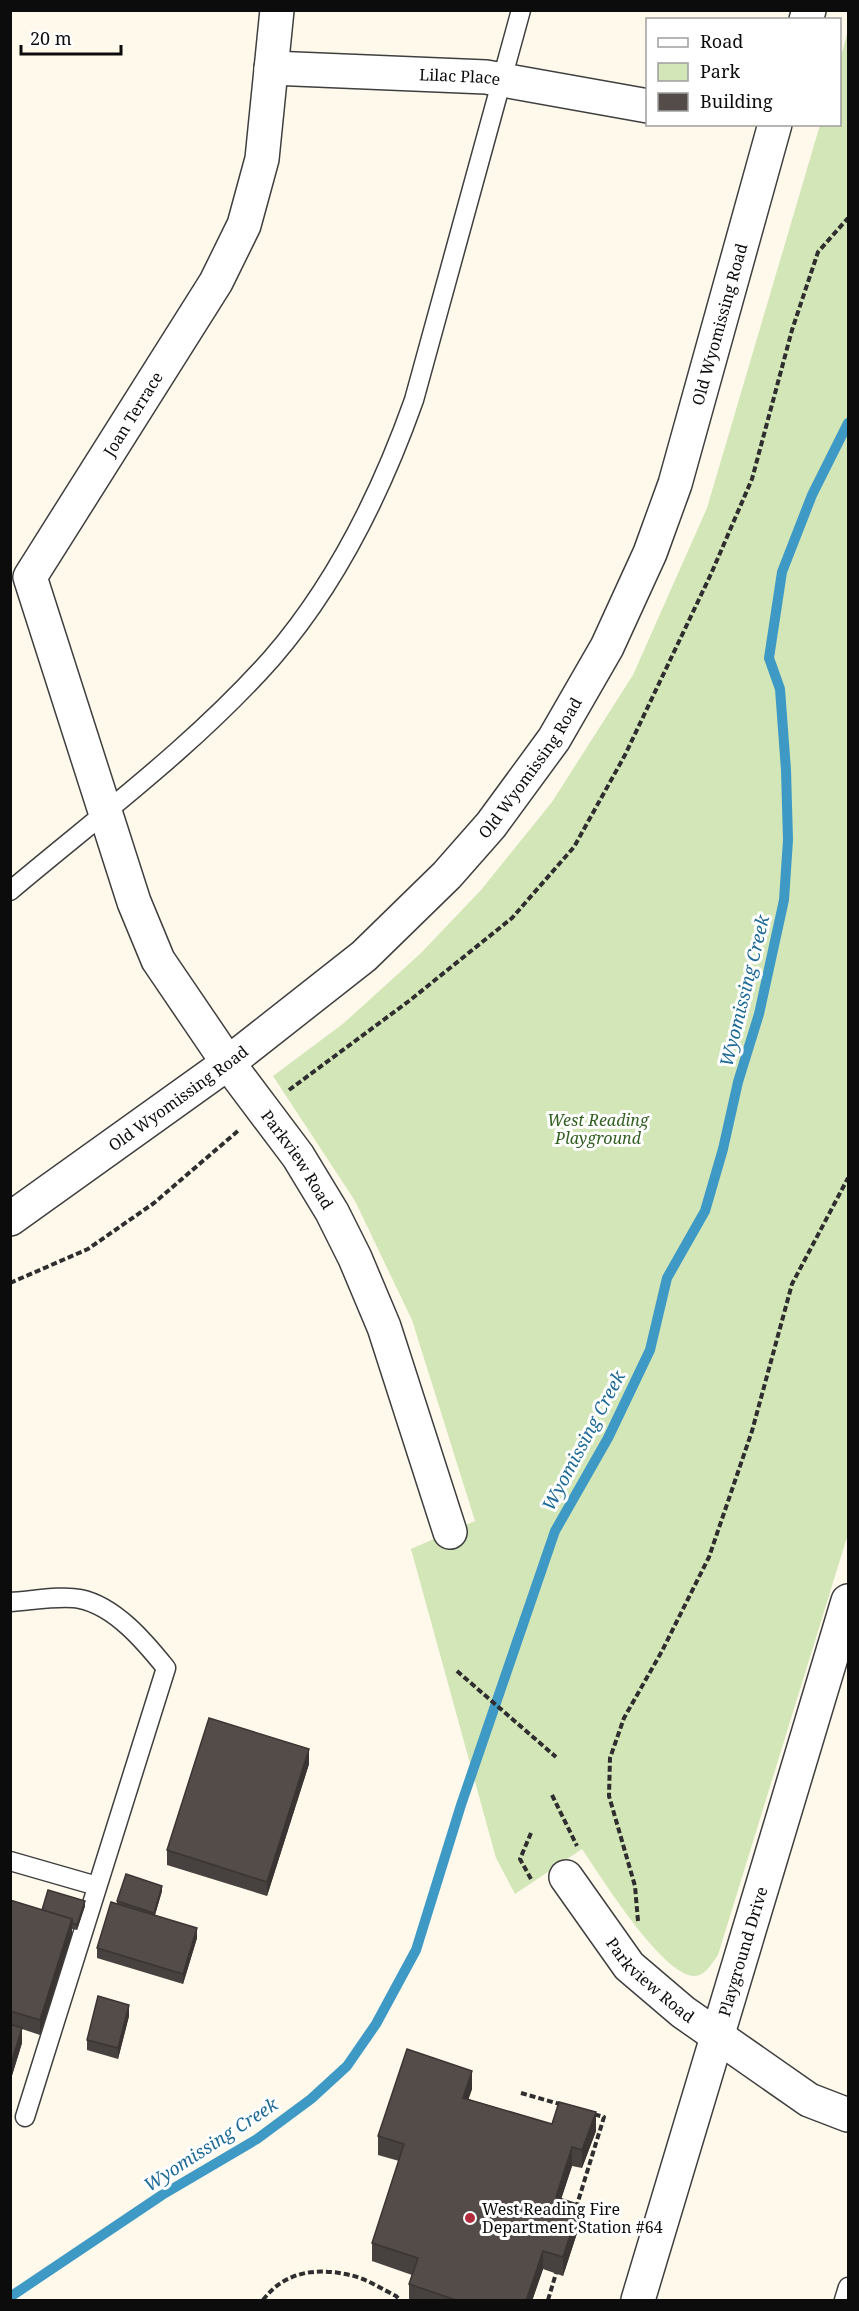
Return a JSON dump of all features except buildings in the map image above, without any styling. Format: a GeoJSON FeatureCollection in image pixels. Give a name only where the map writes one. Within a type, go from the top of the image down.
{"type":"FeatureCollection","features":[{"type":"Feature","properties":{"kind":"street","name":"Joan Terrace"},"geometry":{"type":"LineString","coordinates":[[106,809],[30,577],[230,257],[244,225],[260,170],[277,10]]}},
{"type":"Feature","properties":{"kind":"street","name":"Lilac Place"},"geometry":{"type":"LineString","coordinates":[[271,69],[501,80],[646,106]]}},
{"type":"Feature","properties":{"kind":"street","name":"Old Wyomissing Road"},"geometry":{"type":"LineString","coordinates":[[10,1219],[228,1063],[364,956],[447,875],[491,825],[554,739],[607,647],[650,553],[675,484],[767,126]]}},
{"type":"Feature","properties":{"kind":"street","name":"Parkview Road"},"geometry":{"type":"LineString","coordinates":[[106,809],[134,902],[158,960],[228,1063],[298,1156],[332,1212],[355,1258],[384,1327],[450,1532]]}},
{"type":"Feature","properties":{"kind":"street","name":"Playground Drive"},"geometry":{"type":"LineString","coordinates":[[638,2301],[849,1601]]}},
{"type":"Feature","properties":{"kind":"street","name":"Parkview Road"},"geometry":{"type":"LineString","coordinates":[[566,1877],[629,1966],[716,2036],[809,2100],[849,2115]]}},
{"type":"Feature","properties":{"kind":"lane"},"geometry":{"type":"LineString","coordinates":[[10,891],[214,718],[272,657],[321,593],[363,522],[394,454],[414,400],[521,10]]}},
{"type":"Feature","properties":{"kind":"lane"},"geometry":{"type":"LineString","coordinates":[[10,1602],[80,1599],[107,1611],[144,1641],[166,1668],[25,2117]]}},
{"type":"Feature","properties":{"kind":"lane"},"geometry":{"type":"LineString","coordinates":[[10,1861],[97,1886]]}},
{"type":"Feature","properties":{"kind":"lane"},"geometry":{"type":"LineString","coordinates":[[844,2301],[849,2287]]}},
{"type":"Feature","properties":{"kind":"path"},"geometry":{"type":"LineString","coordinates":[[10,1283],[88,1249],[154,1203],[262,1109]]}},
{"type":"Feature","properties":{"kind":"path"},"geometry":{"type":"LineString","coordinates":[[639,1916],[634,1886],[609,1796],[610,1758],[624,1718],[662,1651],[709,1557],[753,1431],[792,1284],[849,1178]]}},
{"type":"Feature","properties":{"kind":"path"},"geometry":{"type":"LineString","coordinates":[[457,1671],[556,1757]]}},
{"type":"Feature","properties":{"kind":"path"},"geometry":{"type":"LineString","coordinates":[[552,1795],[578,1847]]}},
{"type":"Feature","properties":{"kind":"path"},"geometry":{"type":"LineString","coordinates":[[531,1833],[520,1859],[531,1879]]}},
{"type":"Feature","properties":{"kind":"path"},"geometry":{"type":"LineString","coordinates":[[521,2093],[573,2108]]}},
{"type":"Feature","properties":{"kind":"path"},"geometry":{"type":"LineString","coordinates":[[574,2214],[604,2117],[583,2111]]}},
{"type":"Feature","properties":{"kind":"path"},"geometry":{"type":"LineString","coordinates":[[548,2301],[558,2268]]}},
{"type":"Feature","properties":{"kind":"path"},"geometry":{"type":"LineString","coordinates":[[263,2301],[273,2287],[299,2272],[350,2275],[396,2296],[400,2301]]}},
{"type":"Feature","properties":{"kind":"green space","name":"West Reading Playground"},"geometry":{"type":"Polygon","coordinates":[[[848,30],[848,1534],[718,1955],[706,1971],[695,1976],[682,1972],[666,1960],[650,1943],[582,1849],[515,1894],[496,1858],[411,1549],[475,1521],[412,1320],[355,1201],[273,1076],[344,1023],[421,953],[481,890],[552,802],[633,675],[707,508],[820,126],[841,126],[841,56],[848,30]]]}},
{"type":"Feature","properties":{"kind":"waterway","name":"Wyomissing Creek"},"geometry":{"type":"LineString","coordinates":[[10,2297],[162,2195],[257,2139],[311,2099],[347,2066],[376,2024],[416,1950],[461,1805],[555,1531],[608,1438],[650,1350],[667,1278],[705,1211],[723,1149],[738,1082],[759,1014],[784,900],[788,840],[786,770],[780,689],[769,658],[782,572],[812,495],[848,423]]}},
{"type":"Feature","properties":{"kind":"place","name":"West Reading Fire Department Station #64"},"geometry":{"type":"Point","coordinates":[470,2218]}}]}
